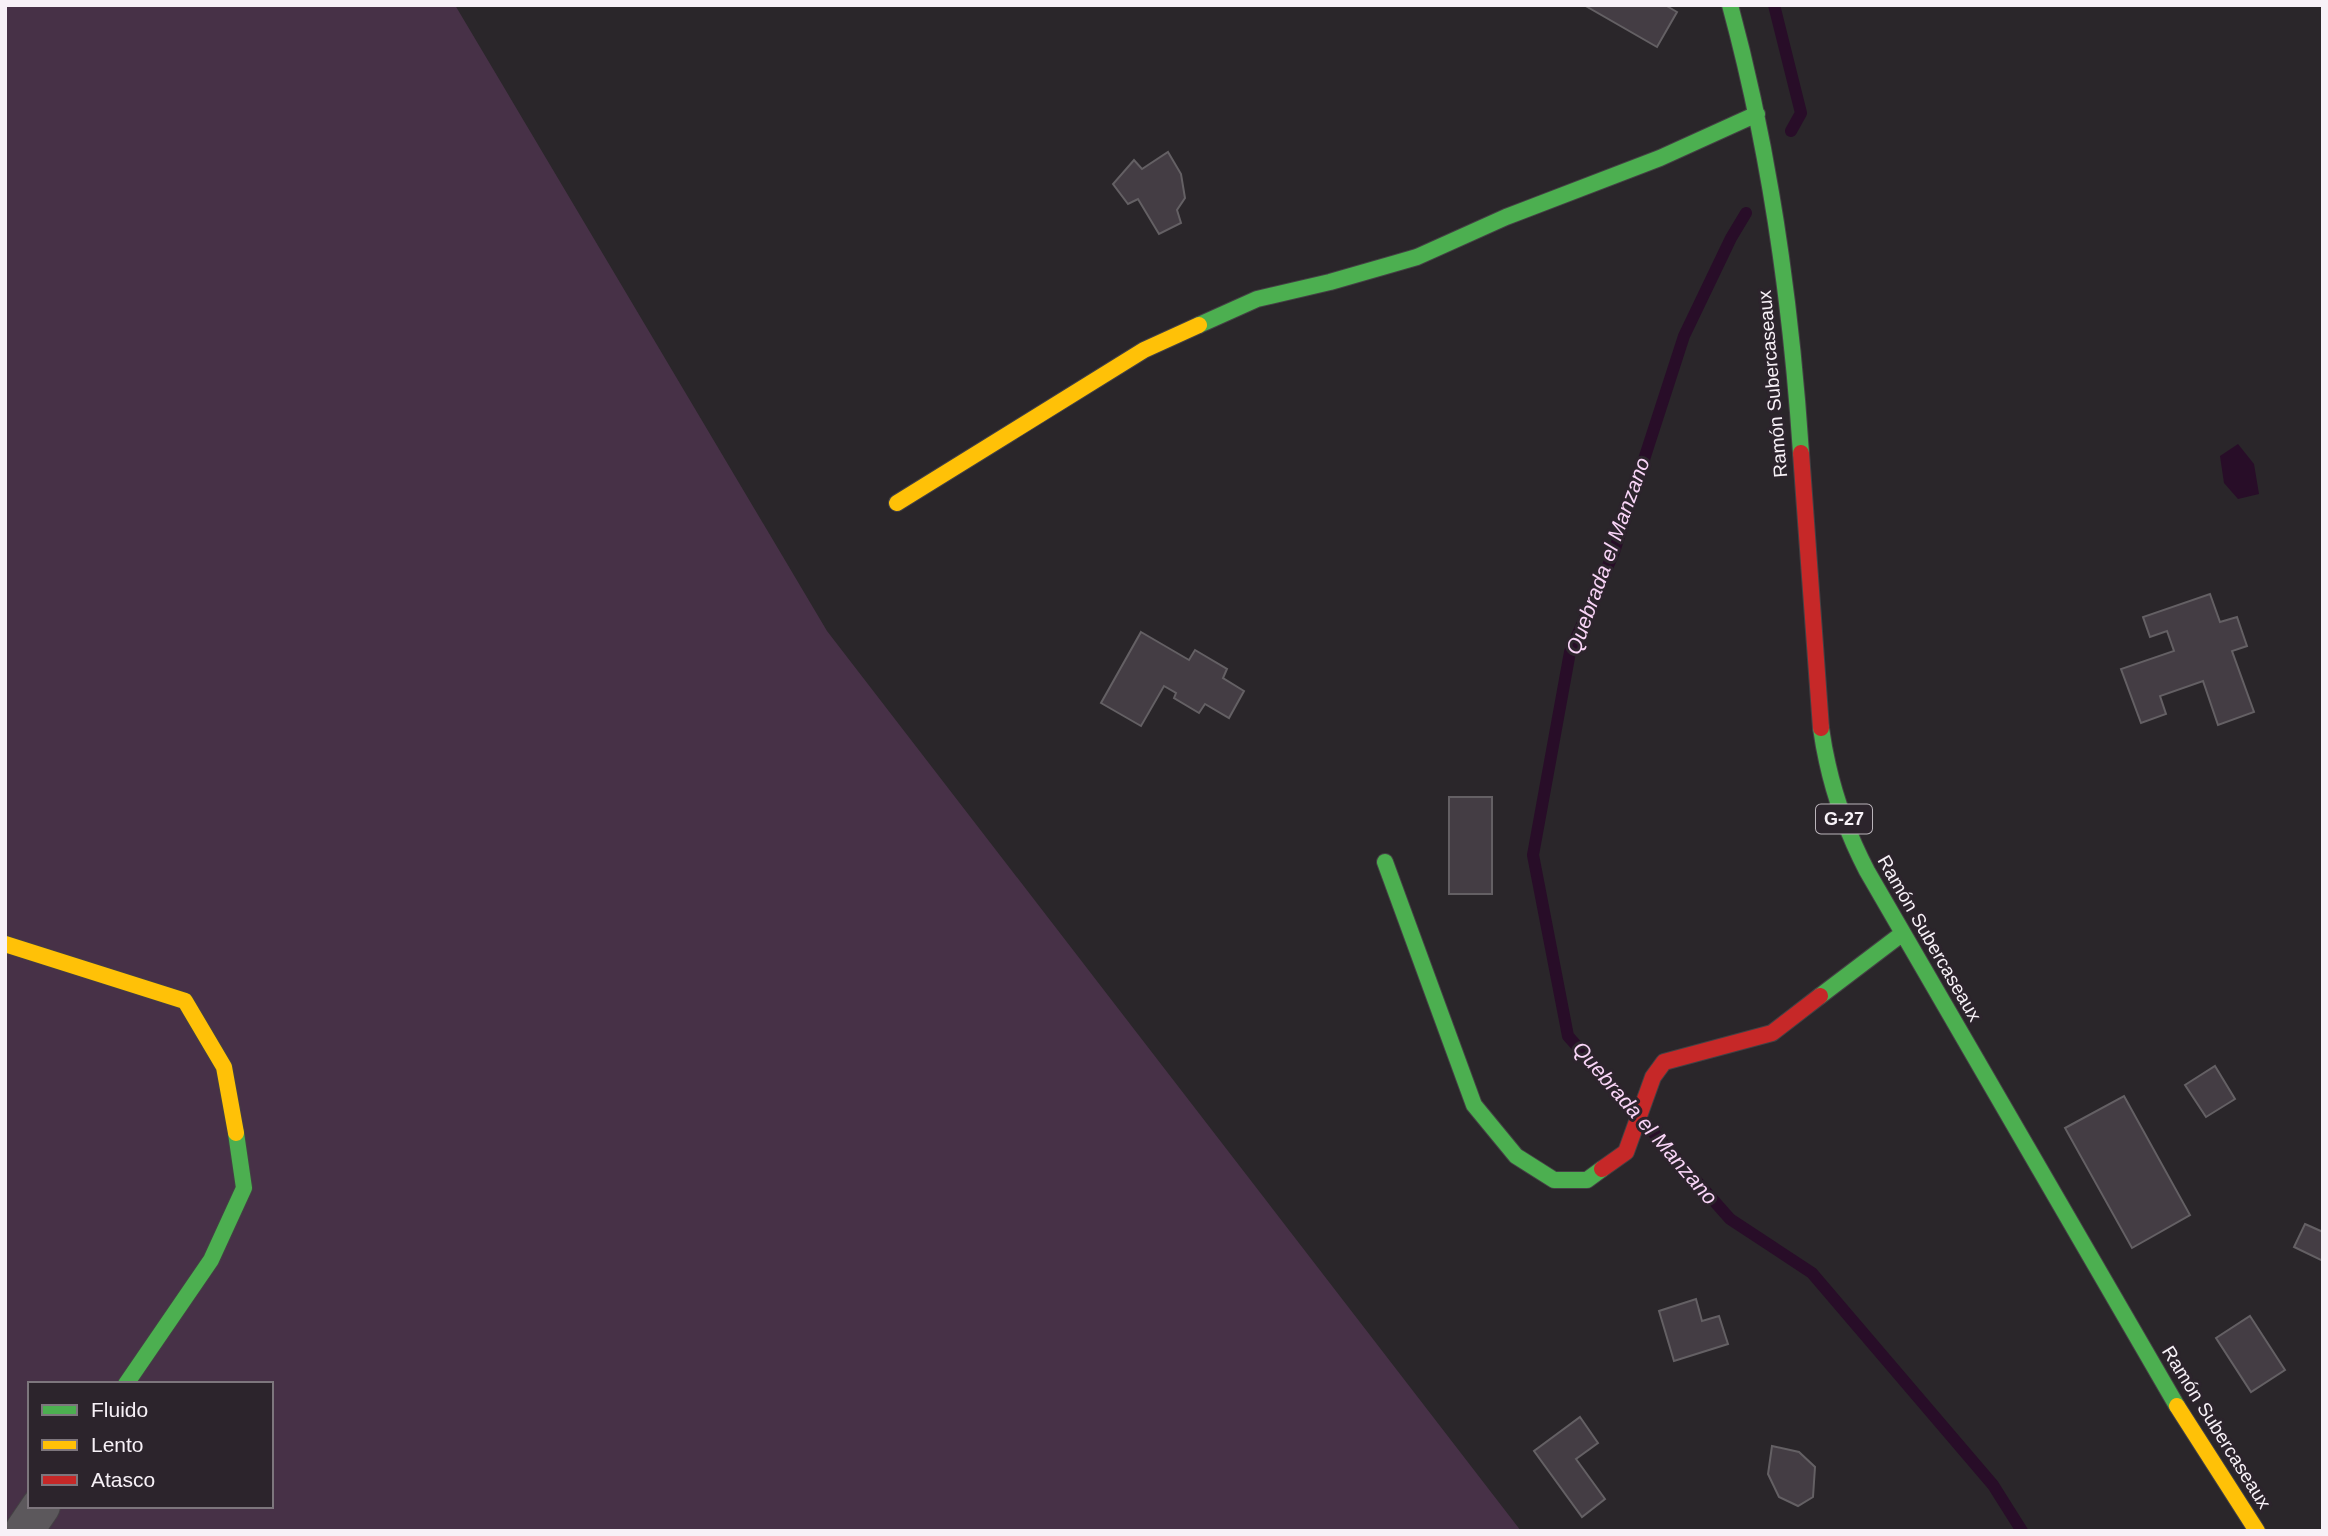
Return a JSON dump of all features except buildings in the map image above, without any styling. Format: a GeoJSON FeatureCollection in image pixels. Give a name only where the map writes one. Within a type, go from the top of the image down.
{"type":"FeatureCollection","features":[{"type":"Feature","properties":{"kind":"street","name":"Ramón Subercaseaux"},"geometry":{"type":"LineString","coordinates":[[1730,5],[1771,182],[1797,405],[1820,722],[1836,797],[1863,863],[1903,933],[2169,1393],[2257,1531]]}},
{"type":"Feature","properties":{"kind":"street"},"geometry":{"type":"LineString","coordinates":[[897,503],[1144,351],[1257,299],[1417,257],[1506,217],[1660,158],[1757,114]]}},
{"type":"Feature","properties":{"kind":"street"},"geometry":{"type":"LineString","coordinates":[[1385,862],[1474,1105],[1516,1156],[1554,1180],[1587,1181],[1626,1152],[1653,1077],[1664,1062],[1772,1033],[1903,933]]}},
{"type":"Feature","properties":{"kind":"street"},"geometry":{"type":"LineString","coordinates":[[5,944],[185,1002],[224,1067],[244,1188],[211,1260],[127,1382]]}},
{"type":"Feature","properties":{"kind":"street"},"geometry":{"type":"LineString","coordinates":[[24,1531],[40,1508]]}},
{"type":"Feature","properties":{"kind":"shaded area"},"geometry":{"type":"Polygon","coordinates":[[[5,5],[455,5],[827,631],[1521,1531],[5,1531],[5,5]]]}},
{"type":"Feature","properties":{"kind":"shaded area"},"geometry":{"type":"Polygon","coordinates":[[[2238,444],[2254,464],[2259,494],[2238,499],[2224,483],[2220,456],[2238,444]]]}},
{"type":"Feature","properties":{"kind":"waterway","name":"Quebrada el Manzano"},"geometry":{"type":"LineString","coordinates":[[1774,5],[1801,113],[1791,131]]}},
{"type":"Feature","properties":{"kind":"waterway","name":"Quebrada el Manzano"},"geometry":{"type":"LineString","coordinates":[[1746,213],[1731,238],[1684,336],[1614,552],[1570,652],[1533,855],[1568,1036],[1730,1219],[1812,1273],[1993,1485],[2022,1531]]}},
{"type":"Feature","properties":{"kind":"traffic: fast"},"geometry":{"type":"LineString","coordinates":[[1730,5],[1757,116],[1777,227],[1801,453]]}},
{"type":"Feature","properties":{"kind":"traffic: fast"},"geometry":{"type":"LineString","coordinates":[[1199,325],[1257,299],[1417,257],[1506,217],[1660,158],[1757,114]]}},
{"type":"Feature","properties":{"kind":"traffic: fast"},"geometry":{"type":"LineString","coordinates":[[1821,728],[1838,801],[1867,871],[2177,1406]]}},
{"type":"Feature","properties":{"kind":"traffic: fast"},"geometry":{"type":"LineString","coordinates":[[1385,862],[1474,1105],[1516,1156],[1554,1180],[1587,1180],[1602,1169]]}},
{"type":"Feature","properties":{"kind":"traffic: fast"},"geometry":{"type":"LineString","coordinates":[[1820,996],[1903,933]]}},
{"type":"Feature","properties":{"kind":"traffic: fast"},"geometry":{"type":"LineString","coordinates":[[127,1382],[211,1260],[244,1188],[236,1133]]}},
{"type":"Feature","properties":{"kind":"traffic: slow"},"geometry":{"type":"LineString","coordinates":[[897,503],[1144,350],[1199,325]]}},
{"type":"Feature","properties":{"kind":"traffic: slow"},"geometry":{"type":"LineString","coordinates":[[5,944],[185,1001],[224,1067],[236,1133]]}},
{"type":"Feature","properties":{"kind":"traffic: slow"},"geometry":{"type":"LineString","coordinates":[[2177,1406],[2257,1531]]}},
{"type":"Feature","properties":{"kind":"traffic: jam"},"geometry":{"type":"LineString","coordinates":[[1801,453],[1821,728]]}},
{"type":"Feature","properties":{"kind":"traffic: jam"},"geometry":{"type":"LineString","coordinates":[[1602,1169],[1626,1152],[1653,1077],[1664,1062],[1772,1033],[1820,996]]}}]}
